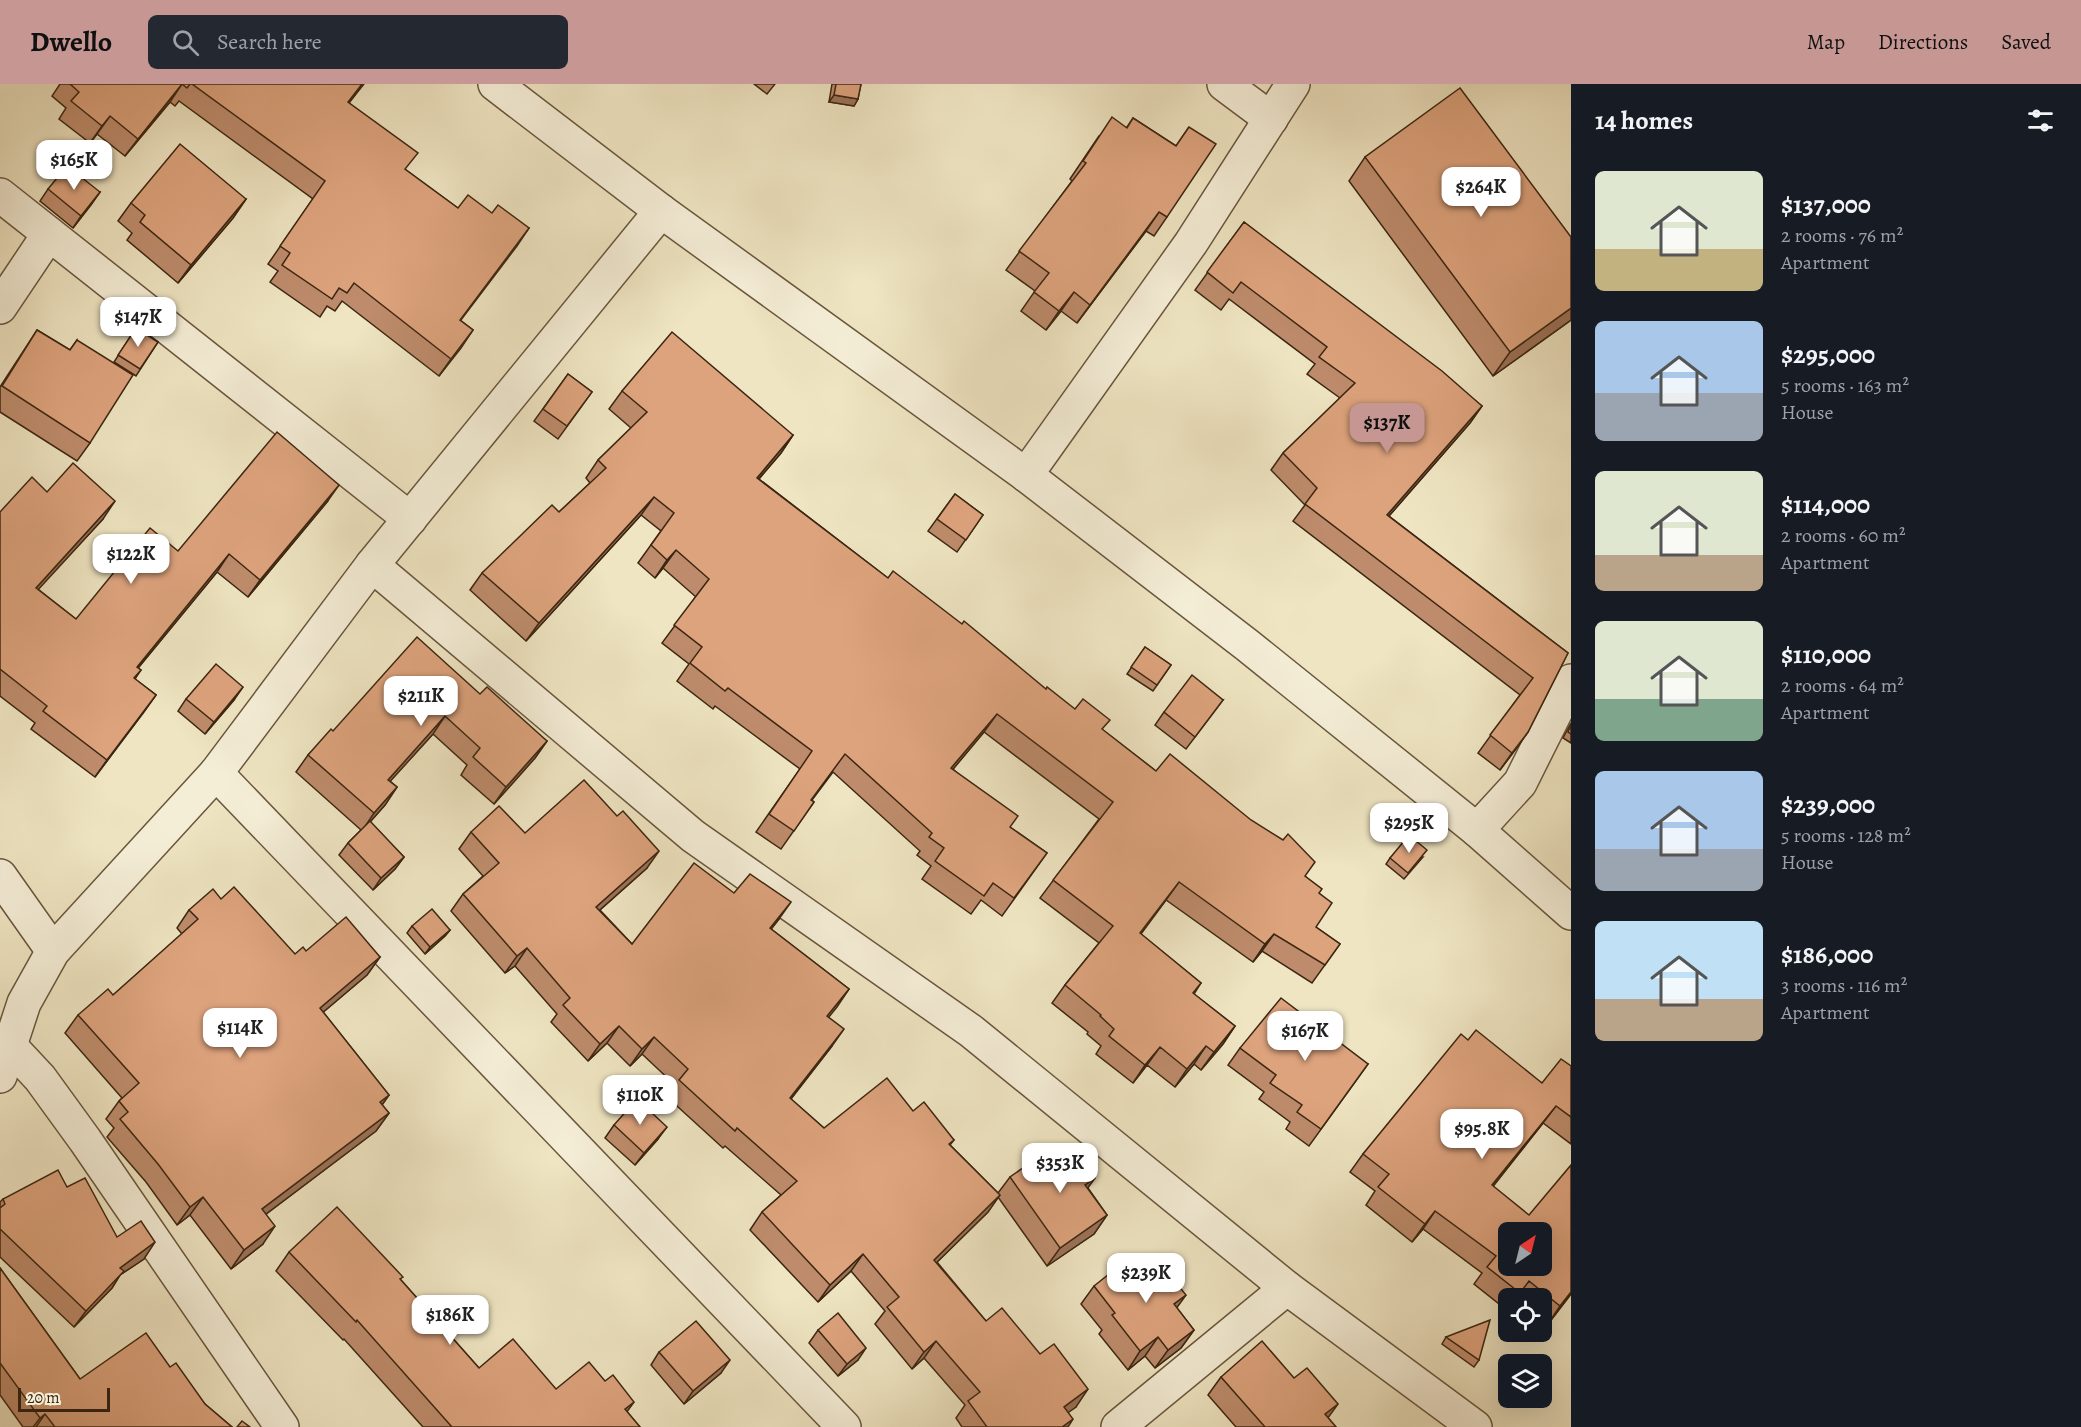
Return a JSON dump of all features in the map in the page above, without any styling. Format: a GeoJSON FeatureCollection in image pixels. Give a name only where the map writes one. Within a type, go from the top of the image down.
{"type":"FeatureCollection","features":[{"type":"Feature","properties":{"kind":"street"},"geometry":{"type":"LineString","coordinates":[[495,84],[661,211],[1026,475],[1247,645],[1477,830],[1571,913]]}},
{"type":"Feature","properties":{"kind":"street"},"geometry":{"type":"LineString","coordinates":[[1224,84],[1271,119]]}},
{"type":"Feature","properties":{"kind":"street"},"geometry":{"type":"LineString","coordinates":[[1026,475],[1191,243],[1293,84]]}},
{"type":"Feature","properties":{"kind":"street"},"geometry":{"type":"LineString","coordinates":[[0,195],[410,519]]}},
{"type":"Feature","properties":{"kind":"street"},"geometry":{"type":"LineString","coordinates":[[282,1427],[40,1078],[5,1062],[24,1003],[53,951],[216,773],[372,565],[661,211]]}},
{"type":"Feature","properties":{"kind":"street"},"geometry":{"type":"LineString","coordinates":[[0,307],[48,234]]}},
{"type":"Feature","properties":{"kind":"street"},"geometry":{"type":"LineString","coordinates":[[372,565],[693,836],[971,1031],[1287,1288],[1475,1427]]}},
{"type":"Feature","properties":{"kind":"street"},"geometry":{"type":"LineString","coordinates":[[1477,830],[1520,783],[1571,681]]}},
{"type":"Feature","properties":{"kind":"street"},"geometry":{"type":"LineString","coordinates":[[216,773],[844,1427]]}},
{"type":"Feature","properties":{"kind":"street"},"geometry":{"type":"LineString","coordinates":[[0,876],[53,951]]}},
{"type":"Feature","properties":{"kind":"street"},"geometry":{"type":"LineString","coordinates":[[1118,1427],[1287,1288]]}},
{"type":"Feature","properties":{"kind":"building"},"geometry":{"type":"Polygon","coordinates":[[[70,84],[182,84],[138,139],[110,116],[102,126],[71,101],[79,92],[70,84]]]}},
{"type":"Feature","properties":{"kind":"building"},"geometry":{"type":"Polygon","coordinates":[[[192,84],[362,84],[348,102],[418,153],[405,169],[458,208],[468,195],[492,213],[498,205],[529,228],[460,320],[473,330],[451,359],[354,283],[347,293],[339,288],[332,299],[282,265],[290,253],[280,246],[325,181],[192,84]]]}},
{"type":"Feature","properties":{"kind":"building"},"geometry":{"type":"Polygon","coordinates":[[[836,84],[861,84],[858,99],[834,95],[836,84]]]}},
{"type":"Feature","properties":{"kind":"building"},"geometry":{"type":"Polygon","coordinates":[[[1460,88],[1571,237],[1571,308],[1510,352],[1365,157],[1460,88]]]}},
{"type":"Feature","properties":{"kind":"building"},"geometry":{"type":"Polygon","coordinates":[[[1112,117],[1127,128],[1133,118],[1176,146],[1189,127],[1216,144],[1167,217],[1159,212],[1090,305],[1074,292],[1059,311],[1034,292],[1049,273],[1019,251],[1086,163],[1083,161],[1112,117]]]}},
{"type":"Feature","properties":{"kind":"building"},"geometry":{"type":"Polygon","coordinates":[[[180,144],[246,199],[191,265],[140,222],[145,215],[131,203],[180,144]]]}},
{"type":"Feature","properties":{"kind":"building"},"geometry":{"type":"Polygon","coordinates":[[[67,166],[100,192],[81,216],[48,189],[67,166]]]}},
{"type":"Feature","properties":{"kind":"building"},"geometry":{"type":"Polygon","coordinates":[[[1244,222],[1442,371],[1482,406],[1387,515],[1568,653],[1528,732],[1512,753],[1490,735],[1533,678],[1305,504],[1317,488],[1283,453],[1355,383],[1319,357],[1327,347],[1241,282],[1233,293],[1207,272],[1244,222]]]}},
{"type":"Feature","properties":{"kind":"building"},"geometry":{"type":"Polygon","coordinates":[[[136,328],[158,342],[140,369],[118,355],[136,328]]]}},
{"type":"Feature","properties":{"kind":"building"},"geometry":{"type":"Polygon","coordinates":[[[37,330],[70,350],[77,340],[133,375],[90,443],[2,386],[37,330]]]}},
{"type":"Feature","properties":{"kind":"building"},"geometry":{"type":"Polygon","coordinates":[[[672,332],[793,435],[757,478],[888,578],[893,571],[962,624],[964,621],[1046,689],[1047,687],[1075,709],[1083,699],[1110,720],[1102,729],[1156,771],[1170,754],[1251,820],[1283,840],[1288,834],[1315,862],[1305,876],[1322,889],[1319,893],[1332,903],[1316,927],[1340,944],[1325,965],[1274,934],[1265,944],[1179,882],[1140,933],[1201,983],[1193,993],[1235,1026],[1214,1052],[1206,1046],[1187,1069],[1160,1047],[1145,1065],[1109,1036],[1114,1029],[1065,985],[1113,926],[1053,880],[1113,802],[997,714],[951,768],[1018,816],[1010,827],[1047,853],[1014,898],[993,883],[984,896],[935,861],[944,848],[929,837],[932,833],[845,754],[811,800],[814,802],[794,831],[769,814],[812,751],[728,688],[725,691],[690,663],[702,647],[674,625],[709,579],[676,550],[667,560],[651,545],[674,513],[654,497],[539,623],[482,573],[552,505],[559,512],[606,468],[598,460],[647,412],[622,391],[672,332]]]}},
{"type":"Feature","properties":{"kind":"building"},"geometry":{"type":"Polygon","coordinates":[[[568,374],[592,392],[567,426],[543,409],[568,374]]]}},
{"type":"Feature","properties":{"kind":"building"},"geometry":{"type":"Polygon","coordinates":[[[277,432],[339,485],[260,580],[229,554],[137,667],[141,670],[134,678],[156,695],[107,760],[43,711],[47,706],[0,669],[0,512],[32,477],[47,492],[73,463],[115,501],[36,588],[76,619],[150,528],[178,551],[277,432]]]}},
{"type":"Feature","properties":{"kind":"building"},"geometry":{"type":"Polygon","coordinates":[[[955,494],[983,515],[966,540],[937,519],[955,494]]]}},
{"type":"Feature","properties":{"kind":"building"},"geometry":{"type":"Polygon","coordinates":[[[417,637],[480,694],[487,687],[547,741],[506,787],[473,757],[480,748],[445,716],[388,780],[397,787],[374,813],[308,755],[331,729],[333,731],[417,637]]]}},
{"type":"Feature","properties":{"kind":"building"},"geometry":{"type":"Polygon","coordinates":[[[1145,647],[1171,665],[1157,685],[1131,667],[1145,647]]]}},
{"type":"Feature","properties":{"kind":"building"},"geometry":{"type":"Polygon","coordinates":[[[216,664],[243,687],[214,722],[186,699],[216,664]]]}},
{"type":"Feature","properties":{"kind":"building"},"geometry":{"type":"Polygon","coordinates":[[[1192,675],[1223,700],[1195,737],[1164,712],[1192,675]]]}},
{"type":"Feature","properties":{"kind":"building"},"geometry":{"type":"Polygon","coordinates":[[[584,780],[617,816],[623,811],[659,851],[596,907],[632,944],[694,863],[734,893],[750,874],[791,902],[770,928],[849,989],[827,1016],[844,1029],[790,1098],[824,1128],[887,1078],[913,1111],[924,1102],[954,1140],[949,1144],[1000,1195],[934,1260],[986,1321],[1002,1308],[1040,1354],[1054,1344],[1088,1389],[1064,1407],[1073,1419],[1062,1427],[987,1427],[968,1401],[980,1392],[936,1341],[924,1352],[887,1307],[899,1297],[863,1254],[830,1285],[762,1212],[797,1181],[737,1128],[735,1131],[679,1080],[688,1069],[654,1037],[642,1049],[619,1026],[600,1044],[563,1005],[570,998],[527,948],[517,956],[463,894],[499,863],[471,832],[499,806],[525,833],[584,780]]]}},
{"type":"Feature","properties":{"kind":"building"},"geometry":{"type":"Polygon","coordinates":[[[370,821],[404,857],[381,878],[348,843],[370,821]]]}},
{"type":"Feature","properties":{"kind":"building"},"geometry":{"type":"Polygon","coordinates":[[[1409,835],[1427,850],[1408,873],[1390,858],[1409,835]]]}},
{"type":"Feature","properties":{"kind":"building"},"geometry":{"type":"Polygon","coordinates":[[[234,887],[295,954],[303,947],[306,951],[346,917],[380,957],[320,1008],[389,1095],[380,1102],[389,1113],[262,1209],[275,1226],[244,1250],[203,1197],[190,1207],[120,1119],[128,1112],[119,1101],[139,1083],[78,1015],[108,989],[113,995],[198,919],[189,910],[213,889],[221,899],[234,887]]]}},
{"type":"Feature","properties":{"kind":"building"},"geometry":{"type":"Polygon","coordinates":[[[432,909],[450,930],[430,947],[412,926],[432,909]]]}},
{"type":"Feature","properties":{"kind":"building"},"geometry":{"type":"Polygon","coordinates":[[[1281,998],[1368,1064],[1321,1129],[1297,1112],[1302,1105],[1270,1083],[1276,1075],[1240,1048],[1281,998]]]}},
{"type":"Feature","properties":{"kind":"building"},"geometry":{"type":"Polygon","coordinates":[[[1476,1030],[1542,1083],[1561,1059],[1571,1066],[1571,1117],[1556,1106],[1492,1185],[1529,1215],[1571,1165],[1571,1292],[1560,1306],[1552,1300],[1552,1288],[1538,1288],[1529,1281],[1524,1288],[1514,1288],[1498,1276],[1552,1276],[1552,1222],[1498,1222],[1498,1276],[1487,1267],[1496,1256],[1435,1211],[1425,1224],[1378,1187],[1389,1174],[1363,1154],[1461,1034],[1468,1040],[1476,1030]]]}},
{"type":"Feature","properties":{"kind":"building"},"geometry":{"type":"Polygon","coordinates":[[[637,1099],[667,1127],[644,1153],[614,1125],[637,1099]]]}},
{"type":"Feature","properties":{"kind":"building"},"geometry":{"type":"Polygon","coordinates":[[[1057,1144],[1066,1157],[1076,1150],[1095,1178],[1085,1185],[1107,1215],[1060,1248],[1010,1177],[1057,1144]]]}},
{"type":"Feature","properties":{"kind":"building"},"geometry":{"type":"Polygon","coordinates":[[[58,1170],[67,1187],[85,1178],[117,1237],[141,1221],[155,1242],[120,1268],[124,1271],[86,1311],[0,1229],[0,1208],[5,1204],[3,1199],[58,1170]]]}},
{"type":"Feature","properties":{"kind":"building"},"geometry":{"type":"Polygon","coordinates":[[[337,1207],[403,1277],[400,1279],[479,1368],[513,1339],[556,1389],[589,1362],[605,1381],[613,1375],[634,1402],[625,1409],[640,1427],[452,1427],[357,1320],[356,1322],[289,1252],[337,1207]]]}},
{"type":"Feature","properties":{"kind":"building"},"geometry":{"type":"Polygon","coordinates":[[[1157,1259],[1186,1295],[1174,1304],[1194,1330],[1168,1350],[1158,1337],[1140,1351],[1112,1315],[1115,1313],[1094,1286],[1124,1262],[1128,1268],[1139,1260],[1145,1269],[1157,1259]]]}},
{"type":"Feature","properties":{"kind":"building"},"geometry":{"type":"Polygon","coordinates":[[[0,1268],[80,1379],[146,1333],[170,1367],[176,1363],[205,1404],[232,1427],[55,1427],[45,1414],[40,1418],[0,1363],[0,1268]]]}},
{"type":"Feature","properties":{"kind":"building"},"geometry":{"type":"Polygon","coordinates":[[[838,1313],[866,1348],[847,1364],[818,1330],[838,1313]]]}},
{"type":"Feature","properties":{"kind":"building"},"geometry":{"type":"Polygon","coordinates":[[[1490,1320],[1479,1360],[1446,1337],[1490,1320]]]}},
{"type":"Feature","properties":{"kind":"building"},"geometry":{"type":"Polygon","coordinates":[[[696,1321],[730,1360],[693,1391],[659,1352],[696,1321]]]}},
{"type":"Feature","properties":{"kind":"building"},"geometry":{"type":"Polygon","coordinates":[[[1262,1341],[1294,1378],[1307,1368],[1338,1404],[1325,1414],[1336,1427],[1265,1427],[1221,1377],[1262,1341]]]}},
{"type":"Feature","properties":{"kind":"building"},"geometry":{"type":"Polygon","coordinates":[[[242,1421],[250,1427],[237,1427],[242,1421]]]}}]}
